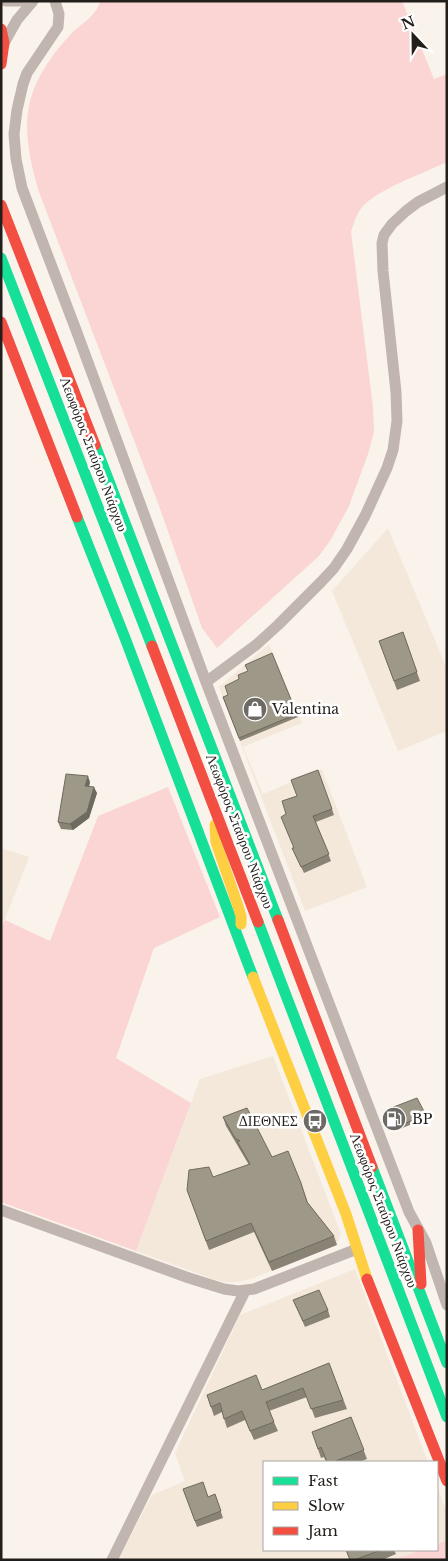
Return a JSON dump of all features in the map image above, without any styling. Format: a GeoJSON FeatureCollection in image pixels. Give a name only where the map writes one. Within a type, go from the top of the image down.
{"type":"FeatureCollection","features":[{"type":"Feature","properties":{"kind":"main road"},"geometry":{"type":"LineString","coordinates":[[1,29],[4,43],[1,64]]}},
{"type":"Feature","properties":{"kind":"main road","name":"Λεωφόρος Σταύρου Νιάρχου"},"geometry":{"type":"LineString","coordinates":[[1,205],[79,402],[447,1363]]}},
{"type":"Feature","properties":{"kind":"main road","name":"Λεωφόρος Σταύρου Νιάρχου"},"geometry":{"type":"LineString","coordinates":[[1,258],[214,805],[447,1417]]}},
{"type":"Feature","properties":{"kind":"main road"},"geometry":{"type":"LineString","coordinates":[[1,322],[346,1214],[366,1251],[368,1281],[447,1481]]}},
{"type":"Feature","properties":{"kind":"main road"},"geometry":{"type":"LineString","coordinates":[[214,805],[216,842],[241,916],[239,941]]}},
{"type":"Feature","properties":{"kind":"main road"},"geometry":{"type":"LineString","coordinates":[[418,1230],[422,1266],[421,1296]]}},
{"type":"Feature","properties":{"kind":"main road"},"geometry":{"type":"LineString","coordinates":[[366,1251],[388,1261]]}},
{"type":"Feature","properties":{"kind":"street"},"geometry":{"type":"LineString","coordinates":[[6,1],[19,1]]}},
{"type":"Feature","properties":{"kind":"street"},"geometry":{"type":"LineString","coordinates":[[4,43],[17,20],[33,1]]}},
{"type":"Feature","properties":{"kind":"street"},"geometry":{"type":"LineString","coordinates":[[54,1],[59,14],[58,27],[27,73],[19,97],[14,134],[18,175],[206,682],[409,1212],[428,1248],[447,1305]]}},
{"type":"Feature","properties":{"kind":"street"},"geometry":{"type":"LineString","coordinates":[[206,682],[256,645],[321,582],[348,549],[365,516],[387,468],[393,450],[397,421],[382,243],[384,235],[392,224],[406,211],[447,186]]}},
{"type":"Feature","properties":{"kind":"street"},"geometry":{"type":"LineString","coordinates":[[1,1210],[189,1278],[224,1288],[245,1291],[259,1288],[366,1251]]}},
{"type":"Feature","properties":{"kind":"street"},"geometry":{"type":"LineString","coordinates":[[112,1560],[245,1291]]}},
{"type":"Feature","properties":{"kind":"shaded area"},"geometry":{"type":"Polygon","coordinates":[[[100,1],[402,1],[434,79],[447,74],[447,162],[392,187],[372,199],[359,211],[351,232],[373,407],[374,432],[349,506],[330,541],[319,556],[217,648],[202,628],[158,503],[39,192],[29,147],[27,127],[33,91],[54,55],[70,35],[95,12],[100,1]]]}},
{"type":"Feature","properties":{"kind":"shaded area"},"geometry":{"type":"Polygon","coordinates":[[[388,528],[447,669],[447,731],[398,751],[332,591],[388,528]]]}},
{"type":"Feature","properties":{"kind":"shaded area"},"geometry":{"type":"Polygon","coordinates":[[[269,644],[302,723],[243,747],[263,794],[322,769],[367,887],[305,911],[219,687],[269,644]]]}},
{"type":"Feature","properties":{"kind":"shaded area"},"geometry":{"type":"Polygon","coordinates":[[[168,787],[220,917],[154,948],[116,1058],[191,1103],[136,1251],[1,1202],[1,930],[5,920],[50,941],[98,816],[168,787]]]}},
{"type":"Feature","properties":{"kind":"shaded area"},"geometry":{"type":"Polygon","coordinates":[[[1,848],[29,857],[1,930],[1,848]]]}},
{"type":"Feature","properties":{"kind":"shaded area"},"geometry":{"type":"Polygon","coordinates":[[[273,1056],[341,1234],[337,1245],[251,1279],[238,1282],[224,1282],[213,1279],[136,1251],[200,1079],[273,1056]]]}},
{"type":"Feature","properties":{"kind":"shaded area"},"geometry":{"type":"Polygon","coordinates":[[[355,1269],[428,1461],[263,1461],[263,1551],[418,1551],[394,1560],[118,1560],[152,1495],[185,1481],[175,1453],[240,1315],[355,1269]]]}},
{"type":"Feature","properties":{"kind":"shaded area"},"geometry":{"type":"Polygon","coordinates":[[[438,1489],[447,1513],[447,1540],[438,1544],[438,1489]]]}},
{"type":"Feature","properties":{"kind":"shaded area"},"geometry":{"type":"Polygon","coordinates":[[[447,1540],[447,1560],[394,1560],[418,1551],[438,1551],[438,1544],[447,1540]]]}},
{"type":"Feature","properties":{"kind":"building"},"geometry":{"type":"Polygon","coordinates":[[[403,632],[417,672],[394,681],[379,641],[403,632]]]}},
{"type":"Feature","properties":{"kind":"building"},"geometry":{"type":"Polygon","coordinates":[[[272,653],[297,714],[239,738],[223,697],[228,695],[225,686],[239,679],[238,675],[248,671],[245,665],[272,653]]]}},
{"type":"Feature","properties":{"kind":"building"},"geometry":{"type":"Polygon","coordinates":[[[318,770],[332,809],[313,816],[329,854],[301,867],[281,817],[286,814],[282,801],[297,796],[291,780],[318,770]]]}},
{"type":"Feature","properties":{"kind":"building"},"geometry":{"type":"Polygon","coordinates":[[[66,774],[88,776],[85,786],[94,787],[87,812],[70,824],[58,822],[66,774]]]}},
{"type":"Feature","properties":{"kind":"building"},"geometry":{"type":"Polygon","coordinates":[[[417,1098],[426,1115],[398,1126],[391,1108],[417,1098]]]}},
{"type":"Feature","properties":{"kind":"building"},"geometry":{"type":"Polygon","coordinates":[[[247,1108],[272,1157],[288,1151],[307,1202],[334,1236],[269,1262],[251,1223],[206,1241],[187,1190],[189,1170],[209,1167],[213,1177],[250,1164],[237,1141],[240,1141],[235,1138],[223,1117],[247,1108]]]}},
{"type":"Feature","properties":{"kind":"building"},"geometry":{"type":"Polygon","coordinates":[[[319,1290],[328,1310],[303,1321],[293,1300],[319,1290]]]}},
{"type":"Feature","properties":{"kind":"building"},"geometry":{"type":"Polygon","coordinates":[[[329,1363],[343,1400],[311,1409],[303,1388],[266,1402],[274,1422],[250,1431],[242,1411],[224,1419],[220,1403],[211,1407],[207,1395],[256,1375],[262,1390],[329,1363]]]}},
{"type":"Feature","properties":{"kind":"building"},"geometry":{"type":"Polygon","coordinates":[[[351,1417],[364,1450],[336,1461],[327,1461],[321,1447],[318,1449],[312,1432],[351,1417]]]}},
{"type":"Feature","properties":{"kind":"building"},"geometry":{"type":"Polygon","coordinates":[[[203,1482],[208,1497],[215,1494],[221,1511],[195,1521],[183,1489],[203,1482]]]}},
{"type":"Feature","properties":{"kind":"building"},"geometry":{"type":"Polygon","coordinates":[[[346,1551],[378,1551],[354,1560],[350,1560],[346,1551]]]}},
{"type":"Feature","properties":{"kind":"traffic: fast"},"geometry":{"type":"LineString","coordinates":[[1,258],[152,646]]}},
{"type":"Feature","properties":{"kind":"traffic: fast"},"geometry":{"type":"LineString","coordinates":[[95,445],[278,920]]}},
{"type":"Feature","properties":{"kind":"traffic: fast"},"geometry":{"type":"LineString","coordinates":[[77,517],[125,638],[253,977]]}},
{"type":"Feature","properties":{"kind":"traffic: fast"},"geometry":{"type":"LineString","coordinates":[[258,922],[447,1417]]}},
{"type":"Feature","properties":{"kind":"traffic: fast"},"geometry":{"type":"LineString","coordinates":[[372,1167],[447,1363]]}},
{"type":"Feature","properties":{"kind":"traffic: slow"},"geometry":{"type":"LineString","coordinates":[[215,825],[216,842],[238,906],[241,924]]}},
{"type":"Feature","properties":{"kind":"traffic: slow"},"geometry":{"type":"LineString","coordinates":[[253,977],[346,1214],[367,1279]]}},
{"type":"Feature","properties":{"kind":"traffic: jam"},"geometry":{"type":"LineString","coordinates":[[1,29],[4,43],[1,64]]}},
{"type":"Feature","properties":{"kind":"traffic: jam"},"geometry":{"type":"LineString","coordinates":[[1,205],[95,445]]}},
{"type":"Feature","properties":{"kind":"traffic: jam"},"geometry":{"type":"LineString","coordinates":[[1,322],[77,517]]}},
{"type":"Feature","properties":{"kind":"traffic: jam"},"geometry":{"type":"LineString","coordinates":[[152,646],[258,922]]}},
{"type":"Feature","properties":{"kind":"traffic: jam"},"geometry":{"type":"LineString","coordinates":[[278,920],[372,1167]]}},
{"type":"Feature","properties":{"kind":"traffic: jam"},"geometry":{"type":"LineString","coordinates":[[418,1230],[421,1284]]}},
{"type":"Feature","properties":{"kind":"traffic: jam"},"geometry":{"type":"LineString","coordinates":[[367,1279],[447,1481]]}},
{"type":"Feature","properties":{"kind":"place","name":"Valentina"},"geometry":{"type":"Point","coordinates":[255,709]}},
{"type":"Feature","properties":{"kind":"place","name":"BP"},"geometry":{"type":"Point","coordinates":[394,1119]}},
{"type":"Feature","properties":{"kind":"place","name":"ΔΙΕΘΝΕΣ"},"geometry":{"type":"Point","coordinates":[315,1121]}}]}
